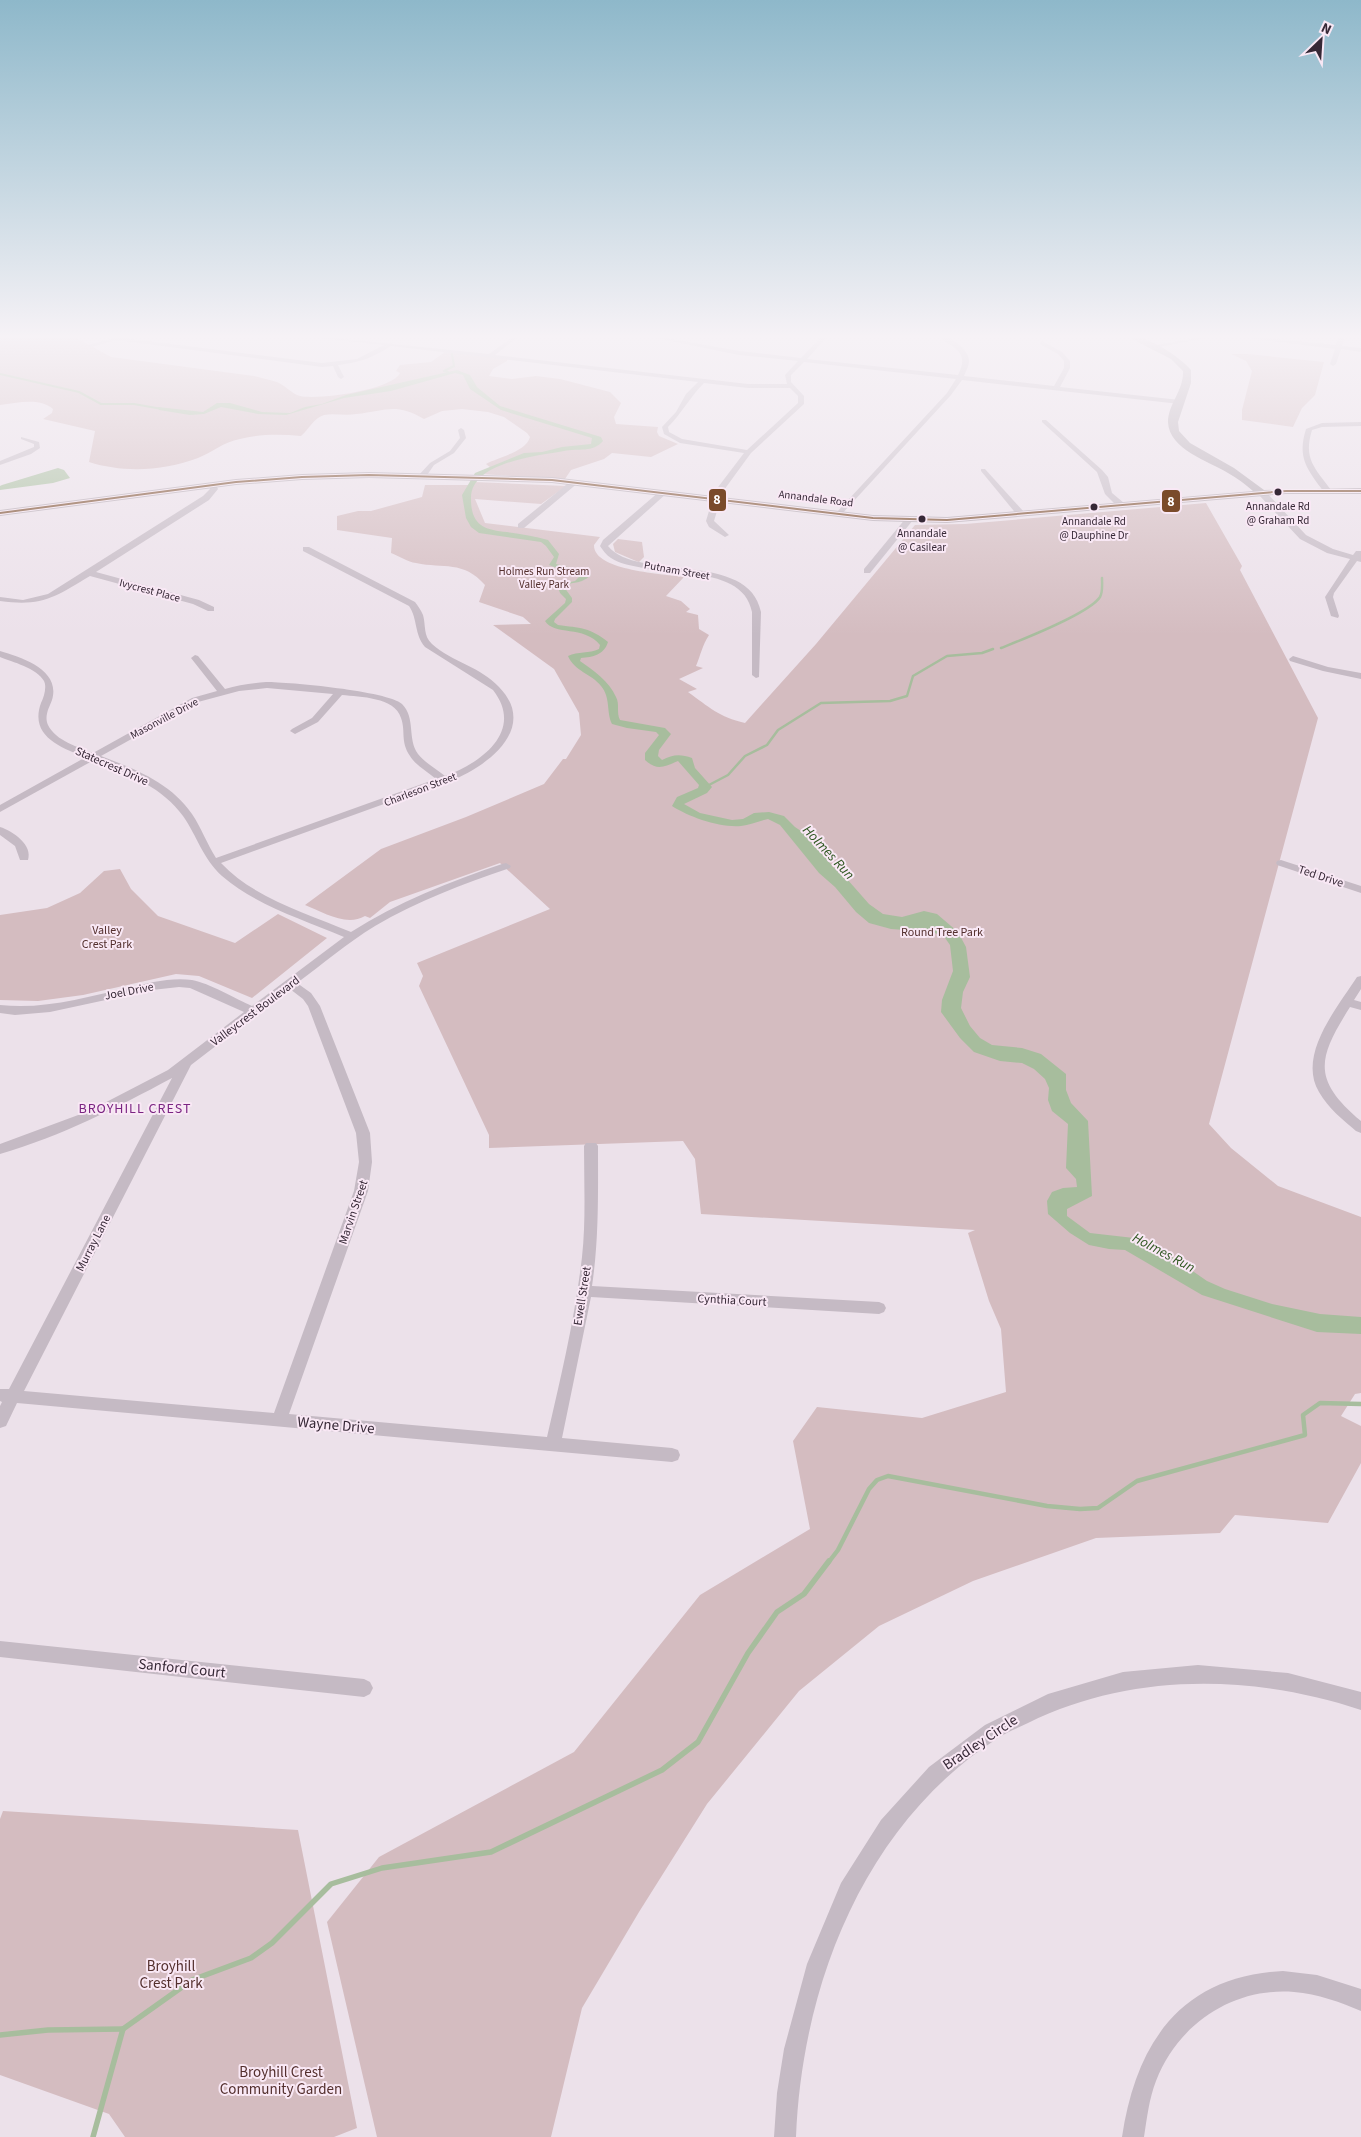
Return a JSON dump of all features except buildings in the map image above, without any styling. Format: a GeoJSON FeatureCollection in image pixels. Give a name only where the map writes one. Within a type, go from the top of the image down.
{"type":"FeatureCollection","features":[{"type":"Feature","properties":{"kind":"main road"},"geometry":{"type":"LineString","coordinates":[[1180,436],[1195,451],[1242,477],[1262,493]]}},
{"type":"Feature","properties":{"kind":"main road","name":"Annandale Road"},"geometry":{"type":"LineString","coordinates":[[0,513],[212,485],[330,476],[468,477],[575,482],[840,514],[909,520],[947,520],[1301,490],[1361,491]]}},
{"type":"Feature","properties":{"kind":"street"},"geometry":{"type":"LineString","coordinates":[[422,476],[432,464],[455,449],[463,438],[462,436]]}},
{"type":"Feature","properties":{"kind":"street"},"geometry":{"type":"LineString","coordinates":[[671,436],[680,441],[749,452]]}},
{"type":"Feature","properties":{"kind":"street"},"geometry":{"type":"LineString","coordinates":[[726,536],[712,525],[710,520],[717,499],[749,452],[766,436]]}},
{"type":"Feature","properties":{"kind":"street"},"geometry":{"type":"LineString","coordinates":[[840,514],[912,436]]}},
{"type":"Feature","properties":{"kind":"street"},"geometry":{"type":"LineString","coordinates":[[1060,436],[1100,472],[1104,477],[1109,494],[1121,505]]}},
{"type":"Feature","properties":{"kind":"street"},"geometry":{"type":"LineString","coordinates":[[1307,436],[1304,444],[1304,454],[1327,490]]}},
{"type":"Feature","properties":{"kind":"street"},"geometry":{"type":"LineString","coordinates":[[0,463],[29,453],[37,448],[37,443],[23,438]]}},
{"type":"Feature","properties":{"kind":"street"},"geometry":{"type":"LineString","coordinates":[[983,470],[1021,514]]}},
{"type":"Feature","properties":{"kind":"street"},"geometry":{"type":"LineString","coordinates":[[521,526],[575,482]]}},
{"type":"Feature","properties":{"kind":"street"},"geometry":{"type":"LineString","coordinates":[[0,599],[13,601],[36,600],[50,596],[206,498],[214,489],[212,485]]}},
{"type":"Feature","properties":{"kind":"street","name":"Putnam Street"},"geometry":{"type":"LineString","coordinates":[[663,493],[606,542],[604,546],[614,557],[628,561],[700,572],[720,578],[741,588],[750,596],[756,607],[756,675]]}},
{"type":"Feature","properties":{"kind":"street"},"geometry":{"type":"LineString","coordinates":[[1262,493],[1303,537],[1320,547],[1358,559]]}},
{"type":"Feature","properties":{"kind":"street"},"geometry":{"type":"LineString","coordinates":[[867,570],[909,520]]}},
{"type":"Feature","properties":{"kind":"street","name":"Charleson Street"},"geometry":{"type":"LineString","coordinates":[[214,862],[445,781],[477,765],[499,745],[508,726],[508,710],[498,692],[482,677],[428,646],[421,634],[420,616],[412,604],[306,550]]}},
{"type":"Feature","properties":{"kind":"street"},"geometry":{"type":"LineString","coordinates":[[1335,616],[1329,597],[1330,593],[1358,559],[1361,551]]}},
{"type":"Feature","properties":{"kind":"street","name":"Ivycrest Place"},"geometry":{"type":"LineString","coordinates":[[89,573],[196,602],[211,609]]}},
{"type":"Feature","properties":{"kind":"street","name":"Statecrest Drive"},"geometry":{"type":"LineString","coordinates":[[0,654],[28,665],[44,674],[50,685],[42,710],[43,726],[56,740],[140,776],[170,796],[187,815],[202,846],[214,862],[225,874],[254,894],[352,936]]}},
{"type":"Feature","properties":{"kind":"street"},"geometry":{"type":"LineString","coordinates":[[195,658],[222,691]]}},
{"type":"Feature","properties":{"kind":"street"},"geometry":{"type":"LineString","coordinates":[[1293,659],[1326,669],[1361,676]]}},
{"type":"Feature","properties":{"kind":"street","name":"Masonville Drive"},"geometry":{"type":"LineString","coordinates":[[0,809],[195,700],[222,691],[266,685],[380,698],[398,706],[406,718],[407,737],[415,757],[445,781]]}},
{"type":"Feature","properties":{"kind":"street"},"geometry":{"type":"LineString","coordinates":[[295,731],[315,720],[340,692]]}},
{"type":"Feature","properties":{"kind":"street"},"geometry":{"type":"LineString","coordinates":[[0,830],[18,842],[23,849],[24,858]]}},
{"type":"Feature","properties":{"kind":"street","name":"Ted Drive"},"geometry":{"type":"LineString","coordinates":[[1282,863],[1361,890]]}},
{"type":"Feature","properties":{"kind":"street","name":"Valleycrest Boulevard"},"geometry":{"type":"LineString","coordinates":[[0,1149],[104,1110],[138,1092],[186,1064],[373,921],[415,900],[506,866]]}},
{"type":"Feature","properties":{"kind":"street"},"geometry":{"type":"LineString","coordinates":[[1361,980],[1320,1049],[1317,1068],[1319,1080],[1330,1100],[1349,1120],[1361,1128]]}},
{"type":"Feature","properties":{"kind":"street","name":"Joel Drive"},"geometry":{"type":"LineString","coordinates":[[0,1009],[12,1012],[37,1010],[149,987],[182,983],[192,984],[254,1012]]}},
{"type":"Feature","properties":{"kind":"street","name":"Marvin Street"},"geometry":{"type":"LineString","coordinates":[[279,1420],[362,1191],[366,1173],[367,1153],[363,1133],[314,1006],[306,996],[290,984]]}},
{"type":"Feature","properties":{"kind":"street"},"geometry":{"type":"LineString","coordinates":[[1348,1002],[1361,1006]]}},
{"type":"Feature","properties":{"kind":"street","name":"Murray Lane"},"geometry":{"type":"LineString","coordinates":[[0,1421],[7,1395],[186,1064]]}},
{"type":"Feature","properties":{"kind":"street","name":"Ewell Street"},"geometry":{"type":"LineString","coordinates":[[553,1445],[584,1291],[589,1256],[592,1199],[591,1146]]}},
{"type":"Feature","properties":{"kind":"street","name":"Cynthia Court"},"geometry":{"type":"LineString","coordinates":[[584,1291],[879,1308]]}},
{"type":"Feature","properties":{"kind":"street","name":"Wayne Drive"},"geometry":{"type":"LineString","coordinates":[[7,1395],[672,1455]]}},
{"type":"Feature","properties":{"kind":"street","name":"Sanford Court"},"geometry":{"type":"LineString","coordinates":[[0,1649],[364,1688]]}},
{"type":"Feature","properties":{"kind":"street","name":"Bradley Circle"},"geometry":{"type":"LineString","coordinates":[[785,2137],[794,2054],[806,1997],[828,1933],[851,1881],[871,1850],[907,1802],[933,1774],[962,1751],[993,1730],[1036,1708],[1100,1684],[1140,1677],[1186,1674],[1262,1678],[1319,1688],[1361,1701]]}},
{"type":"Feature","properties":{"kind":"street"},"geometry":{"type":"LineString","coordinates":[[1133,2137],[1135,2116],[1144,2081],[1160,2047],[1181,2021],[1207,2001],[1236,1988],[1273,1981],[1305,1983],[1339,1991],[1361,2000]]}},
{"type":"Feature","properties":{"kind":"green space"},"geometry":{"type":"Polygon","coordinates":[[[94,436],[259,436],[228,442],[198,458],[171,466],[129,469],[102,466],[89,462],[94,436]]]}},
{"type":"Feature","properties":{"kind":"green space"},"geometry":{"type":"Polygon","coordinates":[[[529,436],[659,436],[678,444],[651,457],[612,453],[604,459],[571,470],[565,479],[479,474],[491,468],[486,464],[523,447],[529,436]]]}},
{"type":"Feature","properties":{"kind":"green space"},"geometry":{"type":"Polygon","coordinates":[[[474,482],[566,486],[541,504],[475,499],[485,523],[600,537],[594,545],[597,554],[605,561],[631,570],[684,577],[666,596],[681,601],[690,609],[686,612],[698,615],[699,629],[709,635],[696,666],[703,668],[679,679],[697,689],[688,692],[708,707],[721,715],[745,723],[816,644],[915,525],[965,524],[1206,503],[1242,566],[1240,570],[1318,718],[1209,1124],[1231,1148],[1278,1186],[1361,1217],[1361,1393],[1355,1394],[1341,1416],[1361,1426],[1361,1463],[1328,1523],[1235,1515],[1220,1533],[1096,1538],[973,1581],[879,1626],[799,1691],[707,1804],[639,1912],[582,2008],[551,2137],[377,2137],[327,1922],[379,1857],[574,1752],[700,1595],[810,1529],[793,1441],[817,1407],[922,1418],[1006,1392],[1001,1329],[989,1301],[968,1233],[975,1230],[701,1214],[695,1159],[683,1141],[489,1148],[489,1135],[419,986],[423,976],[417,963],[550,909],[500,863],[390,902],[370,918],[365,916],[358,919],[342,919],[305,905],[381,849],[466,817],[544,784],[563,759],[566,759],[581,735],[579,713],[554,669],[493,625],[531,624],[523,617],[479,602],[485,585],[477,577],[461,569],[426,565],[391,553],[392,538],[337,530],[337,516],[358,511],[371,511],[422,497],[425,485],[469,485],[474,482]]]}},
{"type":"Feature","properties":{"kind":"green space"},"geometry":{"type":"Polygon","coordinates":[[[618,539],[642,542],[644,557],[639,562],[615,552],[613,544],[618,539]]]}},
{"type":"Feature","properties":{"kind":"green space","name":"Valley Crest Park"},"geometry":{"type":"Polygon","coordinates":[[[120,869],[131,889],[158,916],[235,943],[278,914],[327,938],[252,998],[199,976],[176,974],[83,995],[38,1001],[0,1000],[0,915],[47,908],[80,893],[104,871],[120,869]]]}},
{"type":"Feature","properties":{"kind":"green space","name":"Broyhill Crest Park"},"geometry":{"type":"Polygon","coordinates":[[[3,1811],[298,1830],[357,2128],[334,2137],[125,2137],[109,2114],[0,2075],[0,1819],[3,1811]]]}},
{"type":"Feature","properties":{"kind":"water","name":"Holmes Run"},"geometry":{"type":"Polygon","coordinates":[[[585,436],[597,436],[601,437],[603,441],[590,449],[538,455],[507,463],[493,469],[481,477],[474,487],[471,499],[473,515],[480,524],[492,530],[548,540],[559,554],[556,564],[584,571],[591,575],[583,581],[564,587],[572,598],[572,602],[554,622],[558,625],[590,631],[608,642],[601,653],[581,658],[580,661],[601,677],[613,691],[617,700],[620,720],[665,728],[671,734],[659,750],[658,756],[662,760],[677,755],[692,758],[695,768],[712,787],[707,793],[684,804],[700,813],[732,820],[743,819],[754,813],[769,812],[784,816],[795,827],[810,837],[833,867],[847,879],[869,904],[883,914],[902,917],[924,911],[937,914],[958,932],[966,947],[970,977],[963,992],[961,1008],[970,1026],[980,1038],[992,1045],[1022,1048],[1041,1054],[1066,1074],[1066,1090],[1071,1103],[1088,1121],[1092,1196],[1067,1209],[1067,1216],[1090,1233],[1134,1238],[1158,1247],[1207,1281],[1225,1289],[1272,1304],[1320,1314],[1361,1317],[1361,1334],[1317,1332],[1202,1295],[1125,1250],[1089,1245],[1070,1233],[1048,1214],[1047,1201],[1052,1192],[1063,1188],[1077,1187],[1076,1179],[1066,1168],[1068,1124],[1052,1111],[1048,1100],[1049,1088],[1045,1079],[1034,1069],[1022,1063],[1000,1061],[974,1052],[960,1038],[941,1012],[942,1000],[953,971],[950,945],[945,938],[933,932],[891,929],[869,923],[819,873],[780,825],[768,819],[741,826],[724,825],[696,818],[672,806],[677,797],[698,788],[699,785],[678,761],[657,767],[645,760],[645,753],[659,735],[656,732],[612,724],[606,695],[601,686],[574,665],[568,656],[595,651],[599,649],[600,645],[586,635],[549,626],[545,621],[565,603],[566,599],[560,593],[557,585],[575,581],[579,577],[549,565],[554,557],[541,542],[479,533],[471,527],[466,518],[462,495],[475,473],[524,453],[591,444],[592,438],[585,436]]]}},
{"type":"Feature","properties":{"kind":"water"},"geometry":{"type":"Polygon","coordinates":[[[58,468],[64,470],[70,478],[53,483],[0,490],[2,485],[58,468]]]}},
{"type":"Feature","properties":{"kind":"waterway"},"geometry":{"type":"LineString","coordinates":[[1001,648],[1054,626],[1083,611],[1100,597],[1102,578]]}},
{"type":"Feature","properties":{"kind":"waterway"},"geometry":{"type":"LineString","coordinates":[[707,786],[728,775],[745,756],[767,745],[778,730],[821,703],[890,701],[907,696],[913,676],[947,656],[982,653],[993,649]]}},
{"type":"Feature","properties":{"kind":"waterway"},"geometry":{"type":"LineString","coordinates":[[828,1563],[838,1550],[869,1489],[877,1480],[888,1476],[1047,1506],[1080,1509],[1098,1508],[1137,1481],[1305,1435],[1303,1415],[1320,1403],[1361,1404]]}},
{"type":"Feature","properties":{"kind":"waterway"},"geometry":{"type":"LineString","coordinates":[[123,2029],[192,1980],[251,1958],[272,1943],[331,1884],[382,1868],[491,1852],[662,1770],[698,1742],[748,1653],[777,1612],[804,1594],[829,1561]]}},
{"type":"Feature","properties":{"kind":"waterway"},"geometry":{"type":"LineString","coordinates":[[0,2035],[48,2030],[123,2029]]}},
{"type":"Feature","properties":{"kind":"waterway"},"geometry":{"type":"LineString","coordinates":[[93,2137],[123,2029]]}},
{"type":"Feature","properties":{"kind":"transit line","name":"8"},"geometry":{"type":"LineString","coordinates":[[0,513],[236,482],[302,477],[369,475],[552,480],[873,518],[947,520],[1286,491],[1361,491]]}},
{"type":"Feature","properties":{"kind":"place","name":"Annandale Rd @ Graham Rd"},"geometry":{"type":"Point","coordinates":[1278,492]}},
{"type":"Feature","properties":{"kind":"place","name":"Annandale Rd @ Dauphine Dr"},"geometry":{"type":"Point","coordinates":[1094,507]}},
{"type":"Feature","properties":{"kind":"place","name":"Annandale @ Casilear"},"geometry":{"type":"Point","coordinates":[922,519]}},
{"type":"Feature","properties":{"kind":"district","name":"BROYHILL CREST"},"geometry":{"type":"Point","coordinates":[135,1108]}},
{"type":"Feature","properties":{"kind":"park label","name":"Holmes Run Stream Valley Park"},"geometry":{"type":"Point","coordinates":[544,577]}},
{"type":"Feature","properties":{"kind":"park label","name":"Round Tree Park"},"geometry":{"type":"Point","coordinates":[942,932]}},
{"type":"Feature","properties":{"kind":"park label","name":"Broyhill Crest Community Garden"},"geometry":{"type":"Point","coordinates":[281,2080]}}]}
